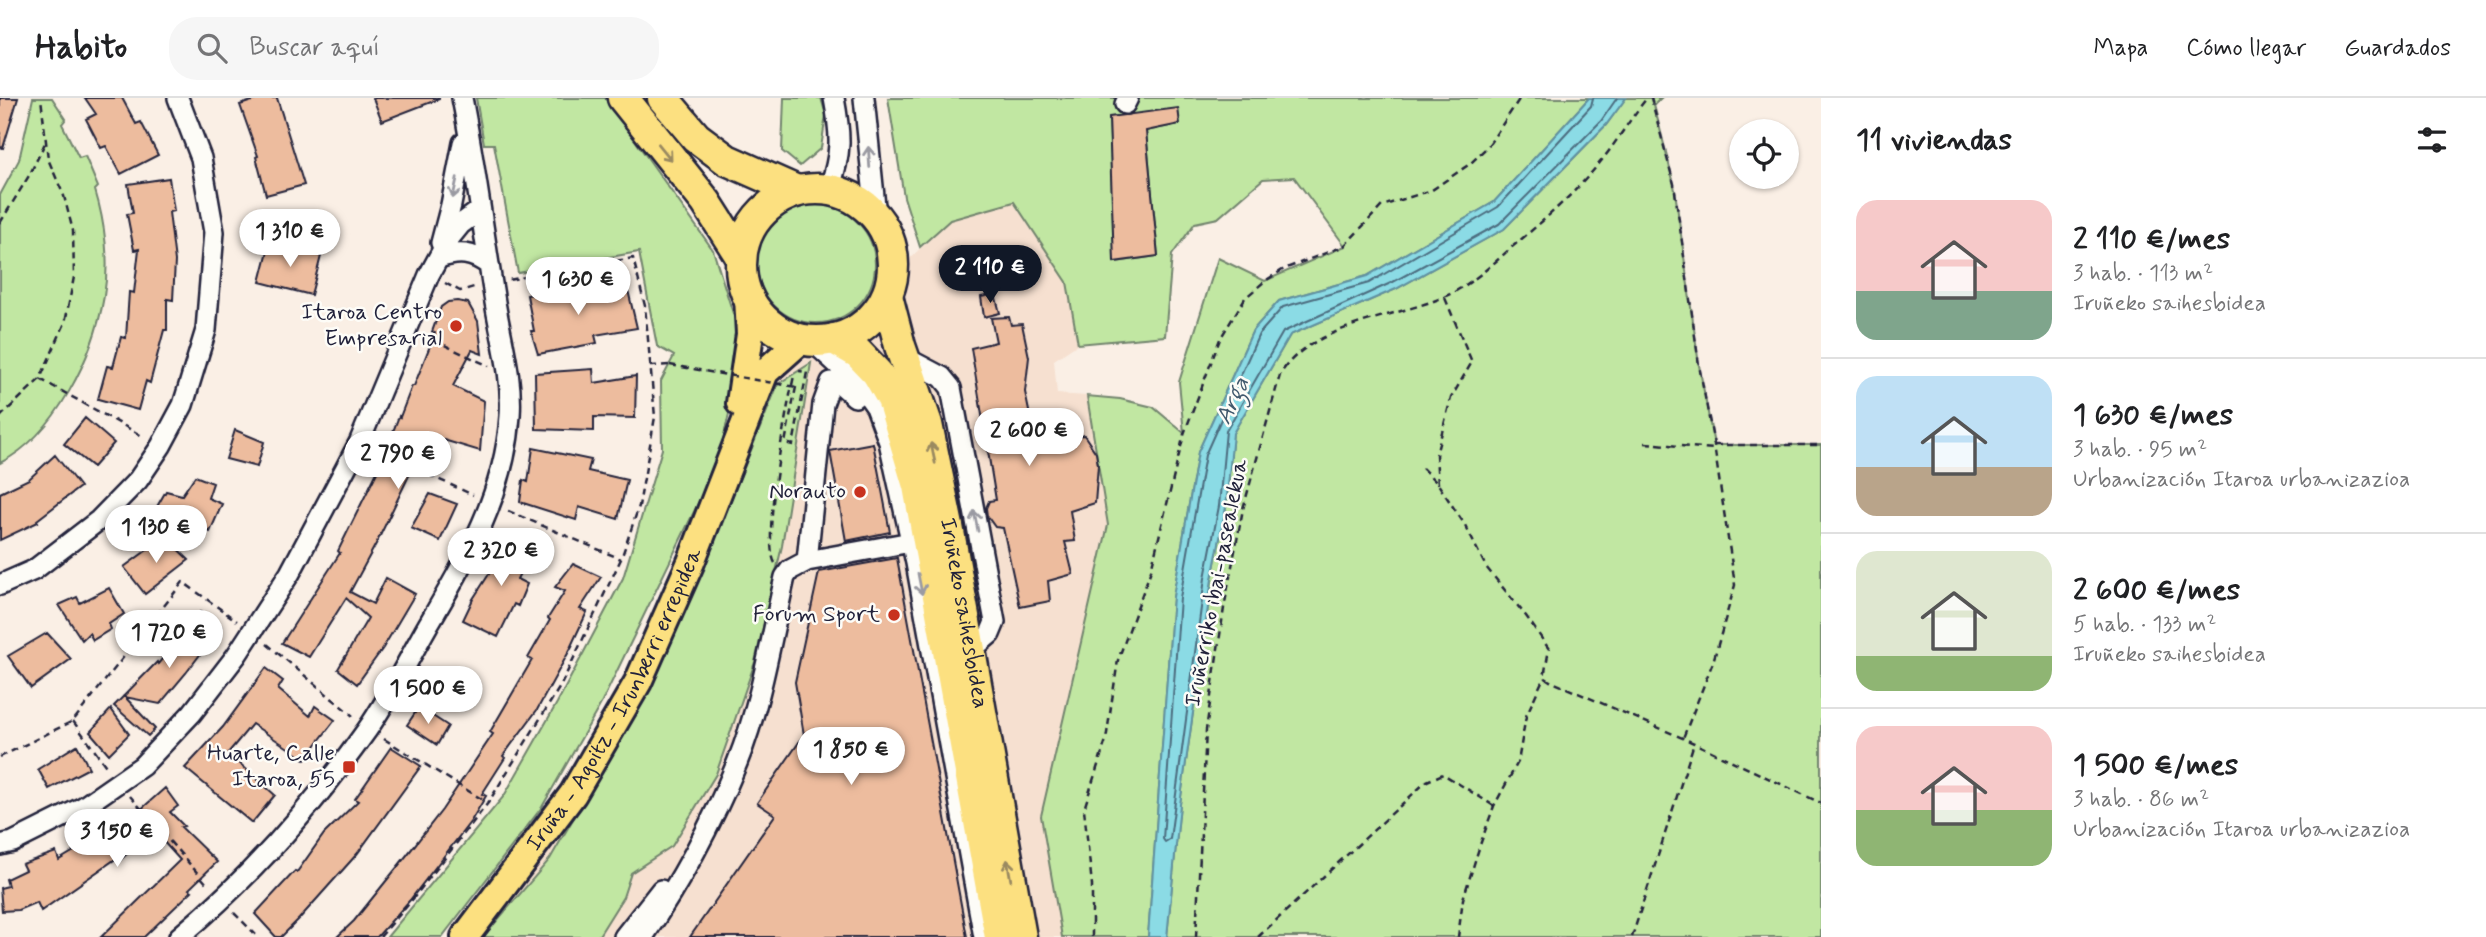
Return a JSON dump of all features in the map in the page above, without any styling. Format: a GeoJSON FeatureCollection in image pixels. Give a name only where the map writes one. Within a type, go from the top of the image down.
{"type":"FeatureCollection","features":[{"type":"Feature","properties":{"kind":"highway"},"geometry":{"type":"LineString","coordinates":[[624,98],[706,202],[741,257]]}},
{"type":"Feature","properties":{"kind":"highway"},"geometry":{"type":"LineString","coordinates":[[663,98],[696,137],[727,160],[797,191]]}},
{"type":"Feature","properties":{"kind":"highway"},"geometry":{"type":"LineString","coordinates":[[830,190],[855,198],[876,216],[890,240],[894,268],[887,296],[874,316],[856,330],[816,340],[792,337],[759,314],[748,297],[742,277],[741,257],[750,228],[770,205],[797,191],[830,190]]}},
{"type":"Feature","properties":{"kind":"highway","name":"Iruñeko saihesbidea"},"geometry":{"type":"LineString","coordinates":[[887,296],[927,424],[948,526],[1021,937]]}},
{"type":"Feature","properties":{"kind":"highway","name":"Iruñeko saihesbidea"},"geometry":{"type":"LineString","coordinates":[[816,340],[858,353],[877,373],[892,400],[918,486],[1000,937]]}},
{"type":"Feature","properties":{"kind":"main road","name":"Iruña - Agoitz - Irunberri errepidea"},"geometry":{"type":"LineString","coordinates":[[736,446],[736,421],[744,390],[750,334],[748,297]]}},
{"type":"Feature","properties":{"kind":"main road","name":"Iruña - Agoitz - Irunberri errepidea"},"geometry":{"type":"LineString","coordinates":[[465,937],[573,794],[638,682],[691,562],[765,372],[816,340]]}},
{"type":"Feature","properties":{"kind":"street"},"geometry":{"type":"LineString","coordinates":[[0,586],[34,570],[99,520],[138,480],[161,446],[183,405],[206,330],[214,232],[201,158],[178,98]]}},
{"type":"Feature","properties":{"kind":"street"},"geometry":{"type":"LineString","coordinates":[[179,937],[222,901],[307,808],[368,729],[470,554],[492,503],[510,416],[510,376],[490,274],[462,98]]}},
{"type":"Feature","properties":{"kind":"street"},"geometry":{"type":"LineString","coordinates":[[830,190],[839,161],[840,139],[834,98]]}},
{"type":"Feature","properties":{"kind":"street"},"geometry":{"type":"LineString","coordinates":[[864,98],[876,216]]}},
{"type":"Feature","properties":{"kind":"street"},"geometry":{"type":"LineString","coordinates":[[434,266],[459,173],[467,121]]}},
{"type":"Feature","properties":{"kind":"street"},"geometry":{"type":"LineString","coordinates":[[0,845],[13,842],[83,807],[142,766],[192,713],[236,656],[290,573],[359,443],[407,327],[448,240],[461,224],[480,210]]}},
{"type":"Feature","properties":{"kind":"street"},"geometry":{"type":"LineString","coordinates":[[434,266],[463,252],[472,254],[490,274]]}},
{"type":"Feature","properties":{"kind":"street"},"geometry":{"type":"LineString","coordinates":[[816,340],[861,386],[876,407],[889,442],[911,542],[940,740],[984,937]]}},
{"type":"Feature","properties":{"kind":"street"},"geometry":{"type":"LineString","coordinates":[[807,561],[822,404],[831,382],[837,381],[863,405],[897,474]]}},
{"type":"Feature","properties":{"kind":"street"},"geometry":{"type":"LineString","coordinates":[[643,937],[682,876],[737,762],[760,690],[785,577],[790,569],[807,561],[911,542]]}},
{"type":"Feature","properties":{"kind":"street"},"geometry":{"type":"LineString","coordinates":[[624,937],[667,884],[682,876]]}},
{"type":"Feature","properties":{"kind":"street"},"geometry":{"type":"LineString","coordinates":[[611,937],[625,916]]}},
{"type":"Feature","properties":{"kind":"path"},"geometry":{"type":"LineString","coordinates":[[0,417],[40,379],[65,323],[74,277],[73,231],[64,196],[48,159],[41,98]]}},
{"type":"Feature","properties":{"kind":"path"},"geometry":{"type":"LineString","coordinates":[[1092,937],[1092,885],[1084,809],[1106,740],[1118,660],[1151,570],[1184,434],[1220,339],[1245,298],[1265,281],[1284,269],[1344,246],[1382,206],[1432,190],[1471,163],[1488,146],[1520,98]]}},
{"type":"Feature","properties":{"kind":"path"},"geometry":{"type":"LineString","coordinates":[[1649,98],[1674,184],[1696,352],[1735,585],[1713,662],[1683,738]]}},
{"type":"Feature","properties":{"kind":"path","name":"Iruñerriko ibai-pasealekua"},"geometry":{"type":"LineString","coordinates":[[1196,937],[1206,730],[1224,608],[1243,509],[1280,375],[1287,363],[1310,343],[1402,309],[1444,297],[1470,281],[1550,214],[1597,166],[1649,98]]}},
{"type":"Feature","properties":{"kind":"path"},"geometry":{"type":"LineString","coordinates":[[0,223],[25,184],[45,143]]}},
{"type":"Feature","properties":{"kind":"path"},"geometry":{"type":"LineString","coordinates":[[380,937],[488,803],[561,685],[621,559],[639,506],[654,417],[645,306],[633,258],[490,274],[460,291],[434,266]]}},
{"type":"Feature","properties":{"kind":"path"},"geometry":{"type":"LineString","coordinates":[[1438,484],[1436,455],[1451,398],[1472,362],[1444,297]]}},
{"type":"Feature","properties":{"kind":"path"},"geometry":{"type":"LineString","coordinates":[[407,327],[510,376]]}},
{"type":"Feature","properties":{"kind":"path"},"geometry":{"type":"LineString","coordinates":[[650,366],[670,365],[794,385]]}},
{"type":"Feature","properties":{"kind":"path"},"geometry":{"type":"LineString","coordinates":[[778,564],[771,556],[771,534],[780,451],[796,370],[807,372],[793,445],[785,443],[794,385]]}},
{"type":"Feature","properties":{"kind":"path"},"geometry":{"type":"LineString","coordinates":[[40,379],[161,446]]}},
{"type":"Feature","properties":{"kind":"path"},"geometry":{"type":"LineString","coordinates":[[1645,443],[1714,447],[1821,445]]}},
{"type":"Feature","properties":{"kind":"path"},"geometry":{"type":"LineString","coordinates":[[1422,468],[1438,484],[1465,525],[1486,567],[1549,649],[1544,677],[1526,716],[1518,762],[1494,806],[1463,899],[1458,937]]}},
{"type":"Feature","properties":{"kind":"path"},"geometry":{"type":"LineString","coordinates":[[0,757],[73,721],[183,582],[252,631],[368,729],[488,803]]}},
{"type":"Feature","properties":{"kind":"path"},"geometry":{"type":"LineString","coordinates":[[1544,677],[1821,803]]}},
{"type":"Feature","properties":{"kind":"path"},"geometry":{"type":"LineString","coordinates":[[73,721],[117,781],[222,901],[258,937]]}},
{"type":"Feature","properties":{"kind":"path"},"geometry":{"type":"LineString","coordinates":[[1632,937],[1694,743]]}},
{"type":"Feature","properties":{"kind":"path"},"geometry":{"type":"LineString","coordinates":[[1258,937],[1427,781],[1443,774],[1494,806]]}},
{"type":"Feature","properties":{"kind":"shaded area"},"geometry":{"type":"Polygon","coordinates":[[[1014,202],[1067,282],[1078,344],[1054,360],[1057,394],[1087,396],[1108,525],[1041,816],[1062,937],[481,937],[576,814],[650,671],[763,396],[783,365],[798,357],[857,341],[872,330],[895,305],[906,285],[907,261],[950,220],[1014,202]]]}},
{"type":"Feature","properties":{"kind":"green space"},"geometry":{"type":"Polygon","coordinates":[[[33,98],[52,98],[66,119],[62,124],[79,158],[85,156],[98,187],[95,190],[106,243],[106,283],[91,343],[69,391],[38,433],[20,450],[0,463],[0,195],[19,160],[33,98]]]}},
{"type":"Feature","properties":{"kind":"green space"},"geometry":{"type":"Polygon","coordinates":[[[476,98],[605,98],[713,250],[736,323],[729,414],[717,464],[602,702],[542,807],[442,937],[387,937],[504,796],[623,578],[662,449],[661,381],[674,356],[657,346],[639,252],[518,273],[494,144],[484,144],[476,98]]]}},
{"type":"Feature","properties":{"kind":"green space"},"geometry":{"type":"Polygon","coordinates":[[[784,98],[821,98],[826,115],[821,148],[800,166],[782,151],[784,98]]]}},
{"type":"Feature","properties":{"kind":"green space"},"geometry":{"type":"Polygon","coordinates":[[[888,98],[1589,98],[1494,202],[1367,276],[1279,301],[1253,330],[1198,452],[1173,597],[1148,937],[1062,937],[1041,816],[1108,525],[1087,396],[1120,399],[1153,407],[1184,433],[1179,382],[1218,258],[1265,281],[1345,246],[1294,177],[1263,179],[1218,218],[1195,223],[1172,255],[1165,336],[1078,344],[1067,282],[1014,202],[950,220],[920,247],[904,197],[888,98]],[[1178,109],[1109,117],[1115,262],[1158,256],[1146,131],[1179,124],[1178,109]]]}},
{"type":"Feature","properties":{"kind":"green space"},"geometry":{"type":"Polygon","coordinates":[[[1626,98],[1661,98],[1654,105],[1674,184],[1699,365],[1714,445],[1821,445],[1821,937],[1167,937],[1180,804],[1212,579],[1226,507],[1233,433],[1290,335],[1396,289],[1504,229],[1606,125],[1626,98]]]}},
{"type":"Feature","properties":{"kind":"green space"},"geometry":{"type":"Polygon","coordinates":[[[816,205],[849,215],[865,231],[875,264],[865,297],[849,313],[816,323],[783,313],[767,297],[757,264],[767,231],[783,215],[816,205]]]}},
{"type":"Feature","properties":{"kind":"green space"},"geometry":{"type":"Polygon","coordinates":[[[811,363],[782,546],[755,662],[716,774],[672,846],[631,873],[623,897],[598,937],[483,937],[550,859],[659,670],[778,384],[811,363]]]}},
{"type":"Feature","properties":{"kind":"water","name":"Arga"},"geometry":{"type":"Polygon","coordinates":[[[1589,98],[1626,98],[1606,125],[1504,229],[1396,289],[1290,335],[1233,433],[1226,507],[1212,579],[1180,804],[1167,937],[1148,937],[1173,597],[1198,452],[1253,330],[1279,301],[1367,276],[1494,202],[1589,98]]]}},
{"type":"Feature","properties":{"kind":"building"},"geometry":{"type":"Polygon","coordinates":[[[0,98],[18,98],[3,148],[0,147],[0,98]]]}},
{"type":"Feature","properties":{"kind":"building"},"geometry":{"type":"Polygon","coordinates":[[[85,98],[122,98],[136,124],[141,122],[158,155],[121,174],[106,146],[101,148],[86,119],[96,114],[85,98]]]}},
{"type":"Feature","properties":{"kind":"building"},"geometry":{"type":"Polygon","coordinates":[[[261,98],[277,98],[304,185],[266,195],[256,157],[258,156],[240,105],[261,98]]]}},
{"type":"Feature","properties":{"kind":"building"},"geometry":{"type":"Polygon","coordinates":[[[373,98],[439,98],[439,99],[382,121],[373,98]]]}},
{"type":"Feature","properties":{"kind":"building"},"geometry":{"type":"Polygon","coordinates":[[[1178,108],[1180,124],[1146,131],[1158,256],[1114,262],[1109,117],[1178,108]]]}},
{"type":"Feature","properties":{"kind":"building"},"geometry":{"type":"Polygon","coordinates":[[[169,178],[174,211],[169,212],[175,261],[173,300],[167,299],[167,330],[164,330],[150,383],[146,381],[138,410],[98,399],[107,366],[113,367],[121,337],[126,338],[129,292],[134,293],[139,249],[134,250],[127,214],[133,213],[128,184],[169,178]]]}},
{"type":"Feature","properties":{"kind":"building"},"geometry":{"type":"Polygon","coordinates":[[[270,243],[321,256],[311,295],[260,282],[270,243]]]}},
{"type":"Feature","properties":{"kind":"building"},"geometry":{"type":"Polygon","coordinates":[[[585,286],[587,295],[627,286],[637,328],[595,335],[597,343],[538,354],[531,331],[534,331],[527,295],[585,286]]]}},
{"type":"Feature","properties":{"kind":"building"},"geometry":{"type":"Polygon","coordinates":[[[995,294],[1000,313],[984,317],[981,297],[995,294]]]}},
{"type":"Feature","properties":{"kind":"building"},"geometry":{"type":"Polygon","coordinates":[[[448,302],[468,303],[478,321],[482,354],[472,350],[453,386],[484,401],[480,451],[430,436],[419,462],[416,461],[350,592],[373,604],[386,578],[415,594],[383,648],[357,684],[338,669],[368,618],[346,598],[309,657],[282,643],[340,553],[338,551],[379,468],[414,386],[435,333],[432,332],[441,307],[448,302]]]}},
{"type":"Feature","properties":{"kind":"building"},"geometry":{"type":"Polygon","coordinates":[[[1009,317],[1011,325],[1022,324],[1029,357],[1025,392],[1030,416],[1054,424],[1057,438],[1084,435],[1096,453],[1098,465],[1095,503],[1070,511],[1075,541],[1065,542],[1073,574],[1048,581],[1050,601],[1020,607],[1003,528],[995,527],[987,516],[989,501],[996,500],[971,348],[996,342],[991,318],[1009,317]]]}},
{"type":"Feature","properties":{"kind":"building"},"geometry":{"type":"Polygon","coordinates":[[[593,369],[594,383],[636,376],[635,418],[594,417],[594,431],[536,429],[535,373],[593,369]]]}},
{"type":"Feature","properties":{"kind":"building"},"geometry":{"type":"Polygon","coordinates":[[[85,418],[114,443],[93,467],[64,444],[85,418]]]}},
{"type":"Feature","properties":{"kind":"building"},"geometry":{"type":"Polygon","coordinates":[[[235,430],[264,442],[257,467],[226,459],[235,430]]]}},
{"type":"Feature","properties":{"kind":"building","name":"Norauto"},"geometry":{"type":"Polygon","coordinates":[[[873,443],[890,532],[846,541],[830,451],[873,443]]]}},
{"type":"Feature","properties":{"kind":"building"},"geometry":{"type":"Polygon","coordinates":[[[533,448],[591,460],[588,471],[627,480],[618,519],[579,507],[576,520],[520,502],[523,480],[528,482],[533,448]]]}},
{"type":"Feature","properties":{"kind":"building"},"geometry":{"type":"Polygon","coordinates":[[[55,455],[80,487],[37,520],[38,522],[0,540],[0,493],[29,479],[55,455]]]}},
{"type":"Feature","properties":{"kind":"building"},"geometry":{"type":"Polygon","coordinates":[[[195,476],[213,483],[208,498],[222,504],[210,532],[155,510],[166,491],[182,495],[195,476]]]}},
{"type":"Feature","properties":{"kind":"building"},"geometry":{"type":"Polygon","coordinates":[[[430,494],[457,504],[440,541],[411,528],[430,494]]]}},
{"type":"Feature","properties":{"kind":"building"},"geometry":{"type":"Polygon","coordinates":[[[510,533],[534,545],[517,579],[527,584],[518,606],[514,604],[498,637],[463,620],[502,554],[500,553],[510,533]]]}},
{"type":"Feature","properties":{"kind":"building"},"geometry":{"type":"Polygon","coordinates":[[[165,537],[189,560],[145,594],[124,567],[165,537]]]}},
{"type":"Feature","properties":{"kind":"building"},"geometry":{"type":"Polygon","coordinates":[[[897,558],[967,937],[690,937],[775,815],[757,803],[804,735],[795,682],[819,572],[897,558]]]}},
{"type":"Feature","properties":{"kind":"building"},"geometry":{"type":"Polygon","coordinates":[[[573,564],[601,577],[580,609],[587,612],[572,646],[537,710],[503,756],[505,758],[482,794],[486,796],[471,821],[410,900],[377,937],[337,937],[354,921],[442,810],[493,734],[490,732],[532,660],[528,658],[565,591],[555,587],[573,564]]]}},
{"type":"Feature","properties":{"kind":"building"},"geometry":{"type":"Polygon","coordinates":[[[109,588],[124,614],[109,624],[111,629],[93,640],[89,633],[82,640],[59,605],[77,597],[80,603],[109,588]]]}},
{"type":"Feature","properties":{"kind":"building"},"geometry":{"type":"Polygon","coordinates":[[[200,612],[221,627],[160,704],[125,697],[155,729],[148,736],[114,706],[157,662],[158,664],[200,612]]]}},
{"type":"Feature","properties":{"kind":"building"},"geometry":{"type":"Polygon","coordinates":[[[47,633],[71,659],[31,688],[8,656],[47,633]]]}},
{"type":"Feature","properties":{"kind":"building"},"geometry":{"type":"Polygon","coordinates":[[[266,668],[283,681],[278,689],[310,716],[315,706],[335,720],[305,759],[252,724],[228,753],[275,795],[252,823],[185,768],[223,727],[266,668]]]}},
{"type":"Feature","properties":{"kind":"building"},"geometry":{"type":"Polygon","coordinates":[[[419,707],[448,726],[437,745],[407,725],[419,707]]]}},
{"type":"Feature","properties":{"kind":"building"},"geometry":{"type":"Polygon","coordinates":[[[111,709],[129,734],[109,754],[90,732],[111,709]]]}},
{"type":"Feature","properties":{"kind":"building"},"geometry":{"type":"Polygon","coordinates":[[[77,745],[89,768],[49,789],[38,769],[77,745]]]}},
{"type":"Feature","properties":{"kind":"building"},"geometry":{"type":"Polygon","coordinates":[[[391,747],[421,766],[357,854],[299,919],[281,937],[276,937],[255,914],[295,871],[297,872],[324,834],[358,801],[355,799],[391,747]]]}},
{"type":"Feature","properties":{"kind":"building"},"geometry":{"type":"Polygon","coordinates":[[[165,788],[178,806],[170,812],[184,826],[181,827],[217,862],[189,889],[192,891],[144,937],[101,937],[180,860],[153,830],[119,861],[117,858],[41,911],[37,902],[18,910],[2,911],[0,888],[8,886],[6,879],[25,870],[22,864],[56,852],[59,860],[94,839],[98,844],[126,817],[129,820],[165,788]]]}},
{"type":"Feature","properties":{"kind":"place","name":"Itaroa Centro Empresarial"},"geometry":{"type":"Point","coordinates":[456,326]}},
{"type":"Feature","properties":{"kind":"place","name":"Norauto"},"geometry":{"type":"Point","coordinates":[860,492]}},
{"type":"Feature","properties":{"kind":"place","name":"Forum Sport"},"geometry":{"type":"Point","coordinates":[894,615]}},
{"type":"Feature","properties":{"kind":"place","name":"Huarte, Calle Itaroa, 55"},"geometry":{"type":"Point","coordinates":[349,767]}}]}
